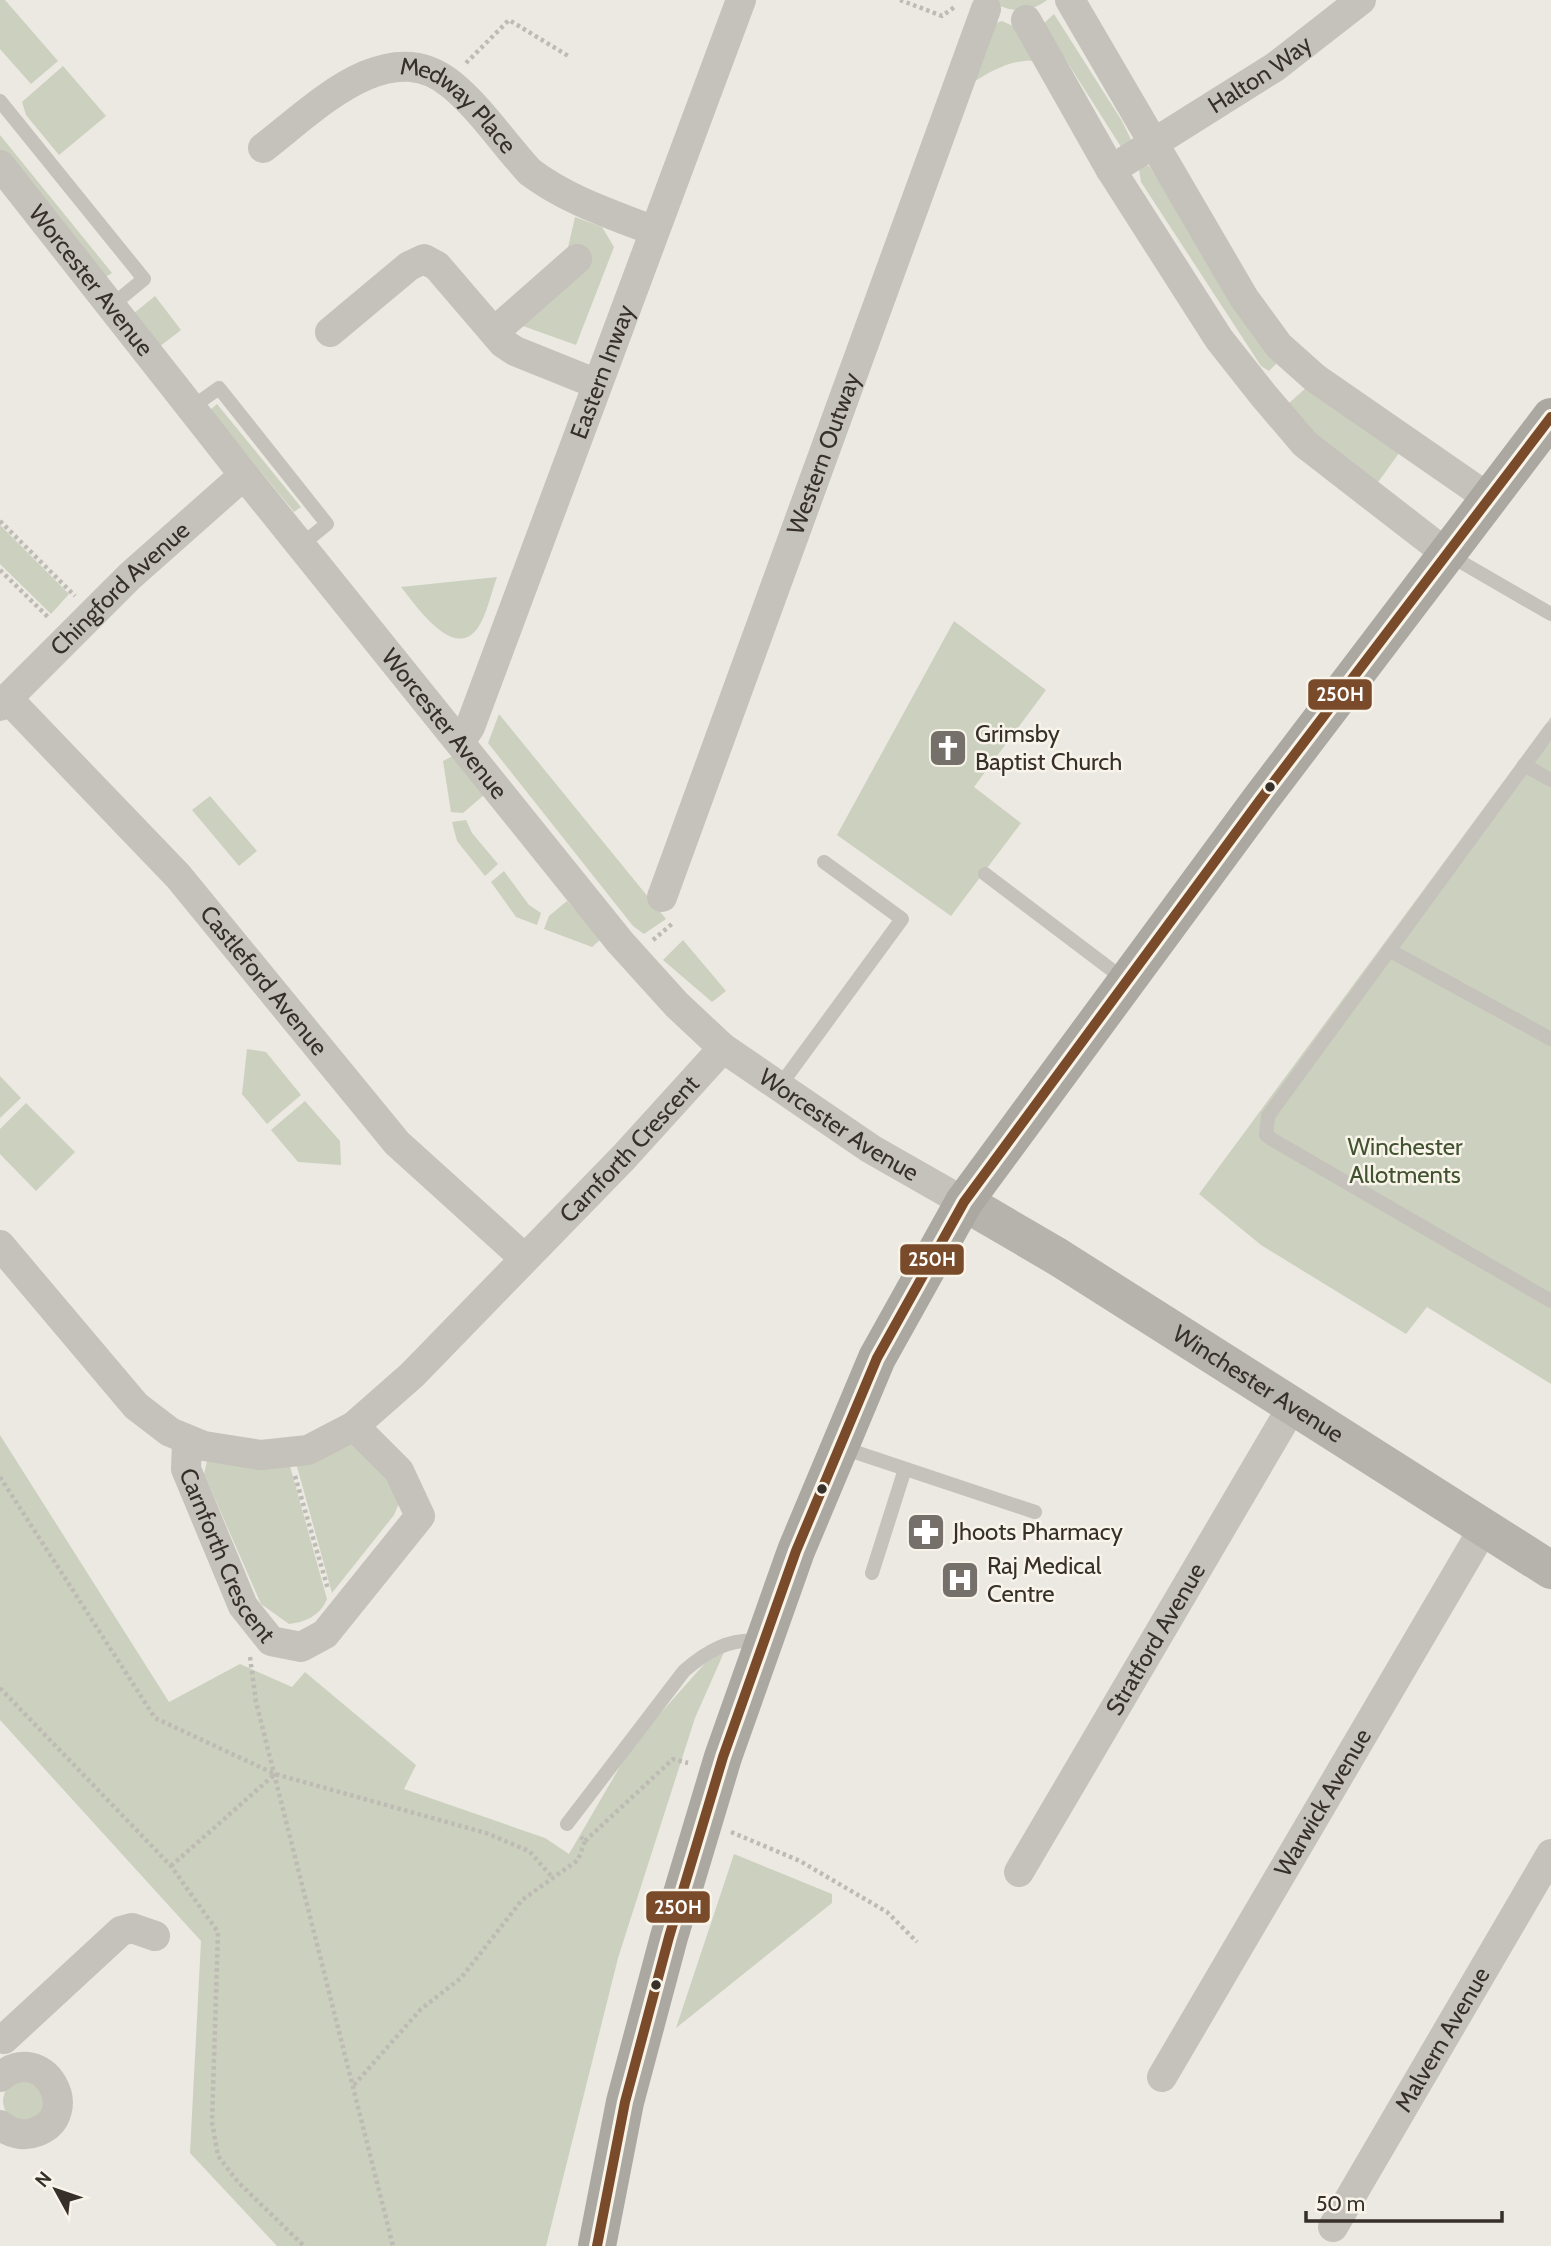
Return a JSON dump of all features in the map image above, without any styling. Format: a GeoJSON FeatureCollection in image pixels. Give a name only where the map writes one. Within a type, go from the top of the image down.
{"type":"FeatureCollection","features":[{"type":"Feature","properties":{"kind":"highway"},"geometry":{"type":"LineString","coordinates":[[597,2246],[625,2102],[669,1937],[719,1772],[764,1641],[839,1447],[877,1358],[964,1202],[1126,981],[1551,416]]}},
{"type":"Feature","properties":{"kind":"street","name":"Eastern Inway"},"geometry":{"type":"LineString","coordinates":[[460,742],[470,727],[741,0]]}},
{"type":"Feature","properties":{"kind":"street"},"geometry":{"type":"LineString","coordinates":[[976,3],[1005,19],[1026,20],[1042,16],[1061,0]]}},
{"type":"Feature","properties":{"kind":"street"},"geometry":{"type":"LineString","coordinates":[[1070,0],[1244,298],[1279,346],[1297,364],[1490,499]]}},
{"type":"Feature","properties":{"kind":"street","name":"Halton Way"},"geometry":{"type":"LineString","coordinates":[[1111,170],[1275,68],[1361,0]]}},
{"type":"Feature","properties":{"kind":"street","name":"Western Outway"},"geometry":{"type":"LineString","coordinates":[[662,897],[976,3]]}},
{"type":"Feature","properties":{"kind":"street"},"geometry":{"type":"LineString","coordinates":[[1026,20],[1111,170],[1219,339],[1305,444],[1447,554]]}},
{"type":"Feature","properties":{"kind":"street","name":"Medway Place"},"geometry":{"type":"LineString","coordinates":[[263,148],[355,81],[390,66],[412,65],[433,71],[451,84],[530,172],[543,182],[570,197],[653,231]]}},
{"type":"Feature","properties":{"kind":"street","name":"Worcester Avenue"},"geometry":{"type":"LineString","coordinates":[[0,165],[244,475],[634,957],[677,1005],[723,1048],[779,1087],[871,1149],[964,1202]]}},
{"type":"Feature","properties":{"kind":"street"},"geometry":{"type":"LineString","coordinates":[[330,332],[409,266],[424,259],[437,267],[494,332],[515,351],[597,384]]}},
{"type":"Feature","properties":{"kind":"street"},"geometry":{"type":"LineString","coordinates":[[494,332],[577,259]]}},
{"type":"Feature","properties":{"kind":"street"},"geometry":{"type":"LineString","coordinates":[[1264,396],[1297,364]]}},
{"type":"Feature","properties":{"kind":"street","name":"Chingford Avenue"},"geometry":{"type":"LineString","coordinates":[[4,702],[93,614],[244,475]]}},
{"type":"Feature","properties":{"kind":"street","name":"Castleford Avenue"},"geometry":{"type":"LineString","coordinates":[[4,702],[178,876],[397,1143],[523,1257]]}},
{"type":"Feature","properties":{"kind":"street","name":"Carnforth Crescent"},"geometry":{"type":"LineString","coordinates":[[0,1245],[136,1406],[170,1432],[187,1441],[261,1455],[308,1450],[354,1426],[412,1375],[523,1257],[624,1157],[723,1048]]}},
{"type":"Feature","properties":{"kind":"street","name":"Winchester Avenue"},"geometry":{"type":"LineString","coordinates":[[964,1202],[1551,1570]]}},
{"type":"Feature","properties":{"kind":"street","name":"Stratford Avenue"},"geometry":{"type":"LineString","coordinates":[[1019,1872],[1292,1407]]}},
{"type":"Feature","properties":{"kind":"street","name":"Carnforth Crescent"},"geometry":{"type":"LineString","coordinates":[[187,1441],[186,1469],[243,1606],[271,1641],[302,1647],[325,1634],[420,1516],[399,1471],[354,1426]]}},
{"type":"Feature","properties":{"kind":"street","name":"Warwick Avenue"},"geometry":{"type":"LineString","coordinates":[[1161,2077],[1484,1528]]}},
{"type":"Feature","properties":{"kind":"street","name":"Malvern Avenue"},"geometry":{"type":"LineString","coordinates":[[1333,2227],[1551,1854]]}},
{"type":"Feature","properties":{"kind":"street"},"geometry":{"type":"LineString","coordinates":[[0,2125],[11,2133],[28,2135],[39,2131],[54,2116],[58,2105],[51,2080],[32,2067],[9,2072],[2,2036],[121,1931],[132,1928],[155,1936]]}},
{"type":"Feature","properties":{"kind":"lane"},"geometry":{"type":"LineString","coordinates":[[3,111],[144,279],[111,306]]}},
{"type":"Feature","properties":{"kind":"lane"},"geometry":{"type":"LineString","coordinates":[[191,408],[219,388],[327,524],[301,545]]}},
{"type":"Feature","properties":{"kind":"lane"},"geometry":{"type":"LineString","coordinates":[[1447,554],[1551,614]]}},
{"type":"Feature","properties":{"kind":"lane"},"geometry":{"type":"LineString","coordinates":[[1551,729],[1268,1116],[1266,1135],[1551,1301]]}},
{"type":"Feature","properties":{"kind":"lane"},"geometry":{"type":"LineString","coordinates":[[1524,765],[1551,780]]}},
{"type":"Feature","properties":{"kind":"lane"},"geometry":{"type":"LineString","coordinates":[[779,1087],[902,919],[824,862]]}},
{"type":"Feature","properties":{"kind":"lane"},"geometry":{"type":"LineString","coordinates":[[985,874],[1126,981]]}},
{"type":"Feature","properties":{"kind":"lane"},"geometry":{"type":"LineString","coordinates":[[1389,950],[1551,1039]]}},
{"type":"Feature","properties":{"kind":"lane"},"geometry":{"type":"LineString","coordinates":[[839,1447],[1035,1512]]}},
{"type":"Feature","properties":{"kind":"lane"},"geometry":{"type":"LineString","coordinates":[[872,1573],[905,1469]]}},
{"type":"Feature","properties":{"kind":"lane"},"geometry":{"type":"LineString","coordinates":[[567,1824],[684,1671],[702,1655],[724,1644],[744,1639],[764,1641]]}},
{"type":"Feature","properties":{"kind":"path"},"geometry":{"type":"LineString","coordinates":[[900,0],[942,16],[976,3]]}},
{"type":"Feature","properties":{"kind":"path"},"geometry":{"type":"LineString","coordinates":[[451,84],[463,67],[509,20],[570,57]]}},
{"type":"Feature","properties":{"kind":"path"},"geometry":{"type":"LineString","coordinates":[[0,521],[93,614]]}},
{"type":"Feature","properties":{"kind":"path"},"geometry":{"type":"LineString","coordinates":[[0,569],[69,638]]}},
{"type":"Feature","properties":{"kind":"path"},"geometry":{"type":"LineString","coordinates":[[634,957],[674,922],[662,897]]}},
{"type":"Feature","properties":{"kind":"path"},"geometry":{"type":"LineString","coordinates":[[288,1452],[330,1596],[345,1609]]}},
{"type":"Feature","properties":{"kind":"path"},"geometry":{"type":"LineString","coordinates":[[0,1477],[155,1718],[275,1774],[391,1804],[486,1833],[529,1851],[553,1878]]}},
{"type":"Feature","properties":{"kind":"path"},"geometry":{"type":"LineString","coordinates":[[256,1621],[249,1662],[393,2246]]}},
{"type":"Feature","properties":{"kind":"path"},"geometry":{"type":"LineString","coordinates":[[354,2085],[421,2009],[461,1978],[522,1900],[578,1860],[585,1841],[673,1759],[719,1772]]}},
{"type":"Feature","properties":{"kind":"path"},"geometry":{"type":"LineString","coordinates":[[171,1866],[275,1774]]}},
{"type":"Feature","properties":{"kind":"path"},"geometry":{"type":"LineString","coordinates":[[704,1821],[800,1860],[887,1912],[916,1942]]}},
{"type":"Feature","properties":{"kind":"path"},"geometry":{"type":"LineString","coordinates":[[567,1824],[585,1841]]}},
{"type":"Feature","properties":{"kind":"green space"},"geometry":{"type":"Polygon","coordinates":[[[0,0],[5,0],[58,61],[31,84],[0,49],[0,0]]]}},
{"type":"Feature","properties":{"kind":"green space"},"geometry":{"type":"Polygon","coordinates":[[[990,0],[1047,0],[1033,8],[1018,10],[990,0]]]}},
{"type":"Feature","properties":{"kind":"green space"},"geometry":{"type":"Polygon","coordinates":[[[1054,14],[1122,121],[1135,148],[1123,150],[1043,24],[1054,14]]]}},
{"type":"Feature","properties":{"kind":"green space"},"geometry":{"type":"Polygon","coordinates":[[[1002,21],[1019,29],[1041,62],[1013,63],[971,84],[996,23],[1002,21]]]}},
{"type":"Feature","properties":{"kind":"green space"},"geometry":{"type":"Polygon","coordinates":[[[63,66],[106,116],[59,155],[26,115],[22,102],[63,66]]]}},
{"type":"Feature","properties":{"kind":"green space"},"geometry":{"type":"Polygon","coordinates":[[[0,135],[112,273],[104,278],[0,150],[0,135]]]}},
{"type":"Feature","properties":{"kind":"green space"},"geometry":{"type":"Polygon","coordinates":[[[1145,164],[1149,166],[1277,363],[1269,371],[1261,366],[1141,182],[1139,170],[1145,164]]]}},
{"type":"Feature","properties":{"kind":"green space"},"geometry":{"type":"Polygon","coordinates":[[[575,217],[602,227],[614,247],[576,345],[520,325],[567,252],[575,217]]]}},
{"type":"Feature","properties":{"kind":"green space"},"geometry":{"type":"Polygon","coordinates":[[[155,296],[181,330],[159,347],[133,314],[155,296]]]}},
{"type":"Feature","properties":{"kind":"green space"},"geometry":{"type":"Polygon","coordinates":[[[1308,386],[1402,449],[1376,485],[1327,448],[1288,404],[1308,386]]]}},
{"type":"Feature","properties":{"kind":"green space"},"geometry":{"type":"Polygon","coordinates":[[[217,404],[301,507],[294,512],[210,410],[217,404]]]}},
{"type":"Feature","properties":{"kind":"green space"},"geometry":{"type":"Polygon","coordinates":[[[0,525],[69,594],[51,614],[0,564],[0,525]]]}},
{"type":"Feature","properties":{"kind":"green space"},"geometry":{"type":"Polygon","coordinates":[[[497,577],[477,629],[467,637],[457,638],[435,626],[401,587],[497,577]]]}},
{"type":"Feature","properties":{"kind":"green space"},"geometry":{"type":"Polygon","coordinates":[[[954,621],[1046,690],[974,787],[1021,823],[951,916],[837,835],[954,621]]]}},
{"type":"Feature","properties":{"kind":"green space"},"geometry":{"type":"Polygon","coordinates":[[[499,714],[666,919],[644,934],[633,926],[488,743],[499,714]]]}},
{"type":"Feature","properties":{"kind":"green space","name":"Winchester Allotments"},"geometry":{"type":"Polygon","coordinates":[[[1551,717],[1551,1384],[1427,1307],[1406,1334],[1261,1245],[1199,1194],[1551,717]]]}},
{"type":"Feature","properties":{"kind":"green space"},"geometry":{"type":"Polygon","coordinates":[[[453,756],[484,795],[463,813],[451,812],[443,761],[453,756]]]}},
{"type":"Feature","properties":{"kind":"green space"},"geometry":{"type":"Polygon","coordinates":[[[210,796],[257,851],[239,866],[192,810],[210,796]]]}},
{"type":"Feature","properties":{"kind":"green space"},"geometry":{"type":"Polygon","coordinates":[[[466,820],[472,833],[498,864],[485,876],[457,841],[452,822],[466,820]]]}},
{"type":"Feature","properties":{"kind":"green space"},"geometry":{"type":"Polygon","coordinates":[[[504,871],[529,905],[541,913],[537,925],[516,917],[491,882],[504,871]]]}},
{"type":"Feature","properties":{"kind":"green space"},"geometry":{"type":"Polygon","coordinates":[[[567,901],[601,939],[592,947],[544,929],[549,916],[567,901]]]}},
{"type":"Feature","properties":{"kind":"green space"},"geometry":{"type":"Polygon","coordinates":[[[683,940],[726,991],[712,1002],[663,960],[683,940]]]}},
{"type":"Feature","properties":{"kind":"green space"},"geometry":{"type":"Polygon","coordinates":[[[247,1049],[266,1052],[301,1095],[267,1124],[242,1094],[247,1049]]]}},
{"type":"Feature","properties":{"kind":"green space"},"geometry":{"type":"Polygon","coordinates":[[[0,1076],[21,1098],[0,1118],[0,1076]]]}},
{"type":"Feature","properties":{"kind":"green space"},"geometry":{"type":"Polygon","coordinates":[[[305,1101],[340,1141],[341,1165],[298,1162],[271,1130],[305,1101]]]}},
{"type":"Feature","properties":{"kind":"green space"},"geometry":{"type":"Polygon","coordinates":[[[26,1103],[75,1152],[36,1191],[0,1154],[0,1129],[26,1103]]]}},
{"type":"Feature","properties":{"kind":"green space"},"geometry":{"type":"Polygon","coordinates":[[[0,1435],[169,1702],[240,1664],[292,1687],[305,1672],[416,1765],[404,1789],[545,1838],[569,1854],[633,1744],[707,1661],[725,1650],[695,1718],[618,1958],[546,2246],[277,2246],[190,2153],[201,1941],[0,1720],[0,1435]]]}},
{"type":"Feature","properties":{"kind":"green space"},"geometry":{"type":"Polygon","coordinates":[[[355,1442],[382,1463],[400,1501],[394,1515],[332,1593],[296,1463],[355,1442]]]}},
{"type":"Feature","properties":{"kind":"green space"},"geometry":{"type":"Polygon","coordinates":[[[207,1461],[290,1466],[327,1599],[316,1614],[301,1622],[289,1624],[261,1604],[204,1474],[207,1461]]]}},
{"type":"Feature","properties":{"kind":"green space"},"geometry":{"type":"Polygon","coordinates":[[[734,1854],[832,1894],[832,1903],[676,2028],[734,1854]]]}},
{"type":"Feature","properties":{"kind":"green space"},"geometry":{"type":"Polygon","coordinates":[[[24,2080],[39,2086],[45,2101],[39,2116],[24,2122],[9,2116],[3,2101],[9,2086],[24,2080]]]}},
{"type":"Feature","properties":{"kind":"transit line","name":"250H"},"geometry":{"type":"LineString","coordinates":[[597,2246],[625,2102],[669,1937],[723,1757],[796,1551],[877,1358],[964,1202],[1260,800],[1551,417]]}},
{"type":"Feature","properties":{"kind":"place","name":"Grimsby Baptist Church"},"geometry":{"type":"Point","coordinates":[948,748]}},
{"type":"Feature","properties":{"kind":"place","name":"Jhoots Pharmacy"},"geometry":{"type":"Point","coordinates":[926,1532]}},
{"type":"Feature","properties":{"kind":"place","name":"Raj Medical Centre"},"geometry":{"type":"Point","coordinates":[960,1580]}}]}
